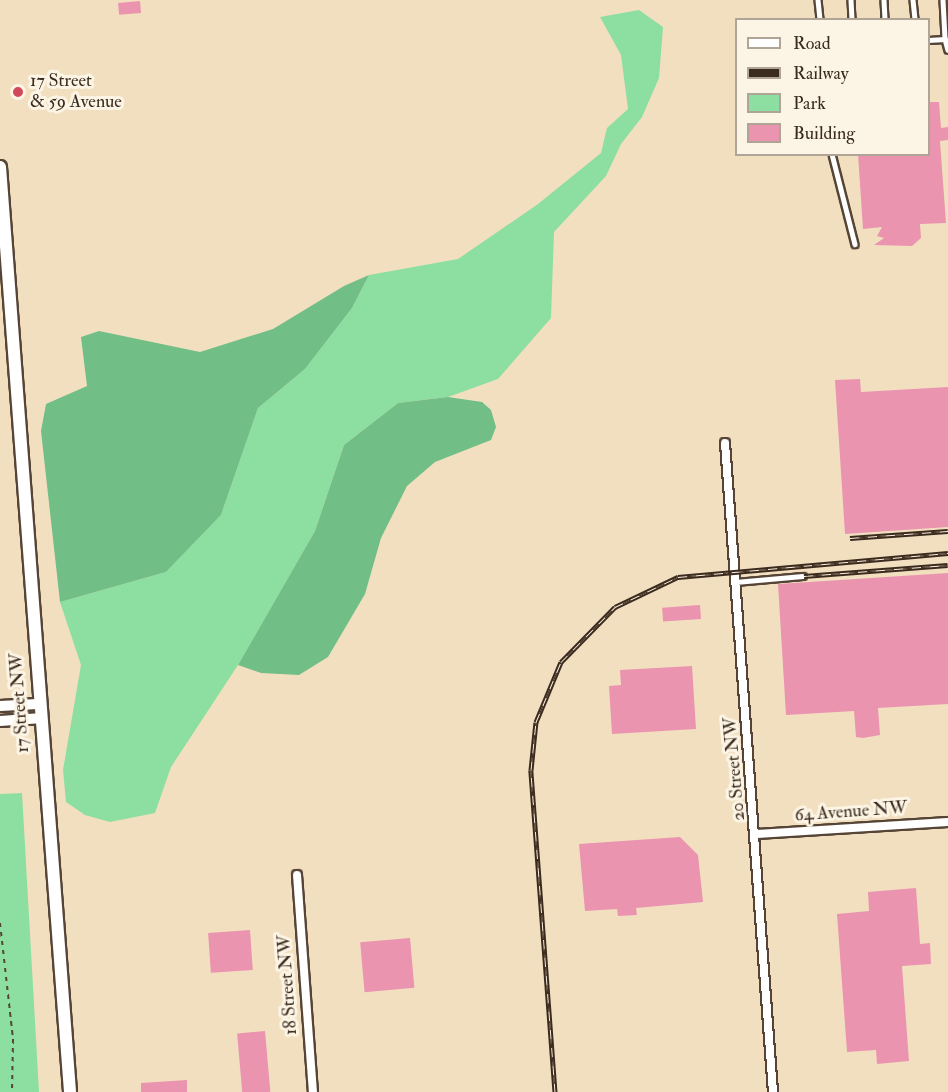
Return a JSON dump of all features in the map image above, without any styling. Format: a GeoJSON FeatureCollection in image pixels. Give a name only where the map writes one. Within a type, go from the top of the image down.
{"type":"FeatureCollection","features":[{"type":"Feature","properties":{"kind":"main road","name":"17 Street NW"},"geometry":{"type":"LineString","coordinates":[[0,167],[39,718],[70,1092]]}},
{"type":"Feature","properties":{"kind":"street","name":"20 Street NW"},"geometry":{"type":"LineString","coordinates":[[724,443],[757,834],[773,1092]]}},
{"type":"Feature","properties":{"kind":"street"},"geometry":{"type":"LineString","coordinates":[[0,706],[38,704]]}},
{"type":"Feature","properties":{"kind":"street"},"geometry":{"type":"LineString","coordinates":[[0,721],[39,718]]}},
{"type":"Feature","properties":{"kind":"street","name":"64 Avenue NW"},"geometry":{"type":"LineString","coordinates":[[757,834],[948,822]]}},
{"type":"Feature","properties":{"kind":"street","name":"18 Street NW"},"geometry":{"type":"LineString","coordinates":[[297,875],[312,1092]]}},
{"type":"Feature","properties":{"kind":"lane"},"geometry":{"type":"LineString","coordinates":[[819,0],[820,18]]}},
{"type":"Feature","properties":{"kind":"lane"},"geometry":{"type":"LineString","coordinates":[[851,0],[852,18]]}},
{"type":"Feature","properties":{"kind":"lane"},"geometry":{"type":"LineString","coordinates":[[884,0],[885,18]]}},
{"type":"Feature","properties":{"kind":"lane"},"geometry":{"type":"LineString","coordinates":[[914,0],[915,18]]}},
{"type":"Feature","properties":{"kind":"lane"},"geometry":{"type":"LineString","coordinates":[[943,0],[945,39],[948,50]]}},
{"type":"Feature","properties":{"kind":"lane"},"geometry":{"type":"LineString","coordinates":[[930,40],[945,39]]}},
{"type":"Feature","properties":{"kind":"lane"},"geometry":{"type":"LineString","coordinates":[[833,156],[855,244]]}},
{"type":"Feature","properties":{"kind":"lane"},"geometry":{"type":"LineString","coordinates":[[735,582],[804,576]]}},
{"type":"Feature","properties":{"kind":"path"},"geometry":{"type":"LineString","coordinates":[[0,923],[13,1039],[12,1092]]}},
{"type":"Feature","properties":{"kind":"green space"},"geometry":{"type":"Polygon","coordinates":[[[639,10],[663,27],[659,78],[642,117],[621,144],[606,176],[554,232],[551,318],[498,379],[448,397],[398,403],[344,445],[315,531],[238,665],[171,767],[155,813],[110,822],[85,815],[66,802],[63,770],[81,665],[60,602],[166,572],[221,515],[258,408],[305,369],[352,308],[369,275],[458,259],[538,204],[601,153],[607,128],[628,109],[621,55],[600,17],[639,10]]]}},
{"type":"Feature","properties":{"kind":"green space"},"geometry":{"type":"Polygon","coordinates":[[[369,275],[352,308],[305,369],[258,408],[221,515],[166,572],[60,602],[41,431],[46,404],[87,386],[81,337],[99,331],[200,352],[273,329],[344,286],[369,275]]]}},
{"type":"Feature","properties":{"kind":"green space"},"geometry":{"type":"Polygon","coordinates":[[[448,397],[482,402],[491,410],[496,427],[491,440],[435,462],[407,486],[381,538],[365,594],[328,657],[299,675],[261,673],[238,665],[315,531],[344,445],[398,403],[448,397]]]}},
{"type":"Feature","properties":{"kind":"green space"},"geometry":{"type":"Polygon","coordinates":[[[22,793],[39,1092],[0,1092],[0,794],[22,793]]]}},
{"type":"Feature","properties":{"kind":"building"},"geometry":{"type":"Polygon","coordinates":[[[140,1],[141,13],[119,15],[118,3],[140,1]]]}},
{"type":"Feature","properties":{"kind":"building"},"geometry":{"type":"Polygon","coordinates":[[[930,102],[939,102],[941,128],[948,127],[948,140],[940,141],[946,223],[920,224],[921,238],[912,246],[874,245],[884,238],[877,236],[882,227],[863,229],[858,156],[930,156],[930,102]]]}},
{"type":"Feature","properties":{"kind":"building"},"geometry":{"type":"Polygon","coordinates":[[[860,379],[861,392],[948,387],[948,527],[845,534],[835,380],[860,379]]]}},
{"type":"Feature","properties":{"kind":"building"},"geometry":{"type":"Polygon","coordinates":[[[948,573],[948,704],[878,708],[880,735],[863,738],[856,737],[854,711],[786,715],[778,584],[948,573]]]}},
{"type":"Feature","properties":{"kind":"building"},"geometry":{"type":"Polygon","coordinates":[[[700,605],[701,619],[663,622],[662,608],[700,605]]]}},
{"type":"Feature","properties":{"kind":"building"},"geometry":{"type":"Polygon","coordinates":[[[692,666],[696,729],[612,734],[609,686],[621,685],[620,670],[692,666]]]}},
{"type":"Feature","properties":{"kind":"building"},"geometry":{"type":"Polygon","coordinates":[[[680,837],[698,855],[703,902],[636,908],[637,915],[618,916],[617,909],[585,911],[579,844],[680,837]]]}},
{"type":"Feature","properties":{"kind":"building"},"geometry":{"type":"Polygon","coordinates":[[[916,888],[920,944],[930,943],[931,964],[902,966],[909,1061],[877,1064],[876,1050],[847,1052],[837,914],[869,911],[868,892],[916,888]]]}},
{"type":"Feature","properties":{"kind":"building"},"geometry":{"type":"Polygon","coordinates":[[[250,930],[253,970],[211,973],[208,933],[250,930]]]}},
{"type":"Feature","properties":{"kind":"building"},"geometry":{"type":"Polygon","coordinates":[[[410,938],[414,988],[365,992],[360,942],[410,938]]]}},
{"type":"Feature","properties":{"kind":"building"},"geometry":{"type":"Polygon","coordinates":[[[265,1031],[270,1092],[242,1092],[237,1033],[265,1031]]]}},
{"type":"Feature","properties":{"kind":"building"},"geometry":{"type":"Polygon","coordinates":[[[187,1080],[187,1092],[141,1092],[141,1083],[187,1080]]]}},
{"type":"Feature","properties":{"kind":"railway"},"geometry":{"type":"LineString","coordinates":[[850,538],[948,531]]}},
{"type":"Feature","properties":{"kind":"railway"},"geometry":{"type":"LineString","coordinates":[[555,1092],[531,770],[536,722],[561,662],[615,607],[678,577],[948,553]]}},
{"type":"Feature","properties":{"kind":"railway"},"geometry":{"type":"LineString","coordinates":[[804,576],[948,565]]}},
{"type":"Feature","properties":{"kind":"place","name":"17 Street & 59 Avenue"},"geometry":{"type":"Point","coordinates":[18,92]}}]}
